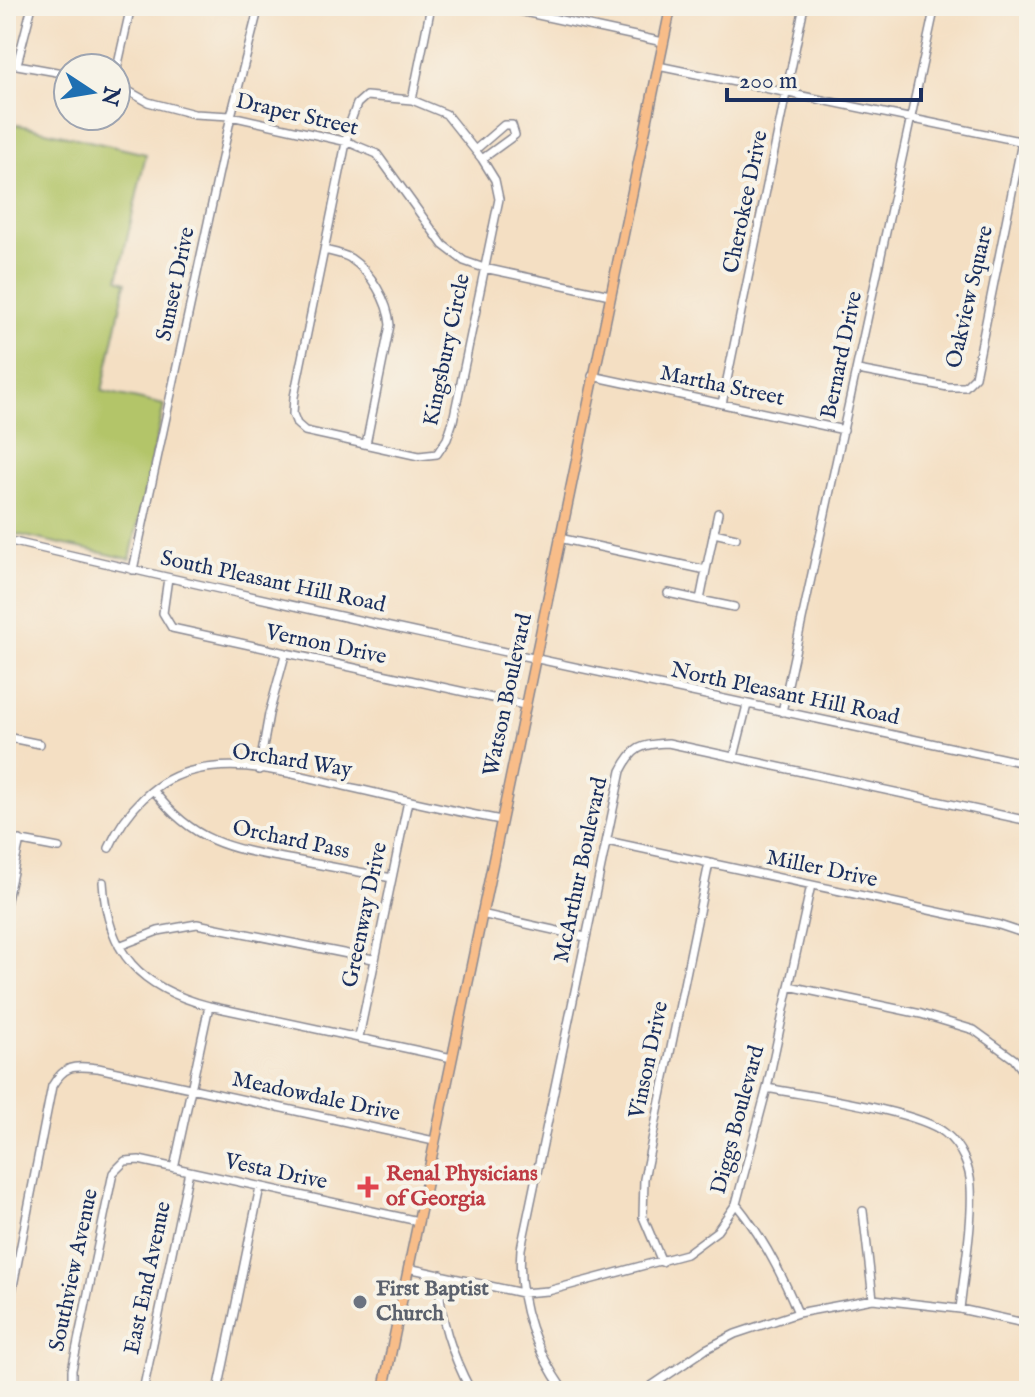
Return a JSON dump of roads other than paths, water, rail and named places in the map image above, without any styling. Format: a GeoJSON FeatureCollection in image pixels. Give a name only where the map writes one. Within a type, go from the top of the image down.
{"type":"FeatureCollection","features":[{"type":"Feature","properties":{"kind":"main road","name":"Watson Boulevard"},"geometry":{"type":"LineString","coordinates":[[383,1391],[671,6]]}},
{"type":"Feature","properties":{"kind":"street"},"geometry":{"type":"LineString","coordinates":[[17,64],[32,6]]}},
{"type":"Feature","properties":{"kind":"street"},"geometry":{"type":"LineString","coordinates":[[121,52],[131,6]]}},
{"type":"Feature","properties":{"kind":"street","name":"Sunset Drive"},"geometry":{"type":"LineString","coordinates":[[133,570],[231,116],[259,6]]}},
{"type":"Feature","properties":{"kind":"street"},"geometry":{"type":"LineString","coordinates":[[412,100],[431,6]]}},
{"type":"Feature","properties":{"kind":"street"},"geometry":{"type":"LineString","coordinates":[[496,6],[663,42]]}},
{"type":"Feature","properties":{"kind":"street","name":"Cherokee Drive"},"geometry":{"type":"LineString","coordinates":[[722,404],[804,6]]}},
{"type":"Feature","properties":{"kind":"street","name":"Bernard Drive"},"geometry":{"type":"LineString","coordinates":[[782,712],[935,6]]}},
{"type":"Feature","properties":{"kind":"street"},"geometry":{"type":"LineString","coordinates":[[6,63],[52,71]]}},
{"type":"Feature","properties":{"kind":"street"},"geometry":{"type":"LineString","coordinates":[[658,66],[1025,142]]}},
{"type":"Feature","properties":{"kind":"street","name":"Draper Street"},"geometry":{"type":"LineString","coordinates":[[132,93],[148,102],[194,114],[231,116],[348,142],[377,154],[454,256],[484,268],[610,295]]}},
{"type":"Feature","properties":{"kind":"street","name":"Kingsbury Circle"},"geometry":{"type":"LineString","coordinates":[[366,96],[412,100],[446,114],[495,180],[499,199],[453,421],[447,439],[437,454],[419,456],[327,438],[305,431],[297,424],[293,414],[348,142],[357,104],[366,96]]}},
{"type":"Feature","properties":{"kind":"street","name":"Oakview Square"},"geometry":{"type":"LineString","coordinates":[[858,370],[948,387],[965,387],[975,377],[1025,142],[1029,107]]}},
{"type":"Feature","properties":{"kind":"street"},"geometry":{"type":"LineString","coordinates":[[475,150],[504,125],[512,125],[515,135],[482,159]]}},
{"type":"Feature","properties":{"kind":"street"},"geometry":{"type":"LineString","coordinates":[[324,250],[349,258],[372,282],[388,308],[390,325],[366,444]]}},
{"type":"Feature","properties":{"kind":"street","name":"Martha Street"},"geometry":{"type":"LineString","coordinates":[[592,376],[844,430]]}},
{"type":"Feature","properties":{"kind":"street"},"geometry":{"type":"LineString","coordinates":[[700,600],[718,513]]}},
{"type":"Feature","properties":{"kind":"street"},"geometry":{"type":"LineString","coordinates":[[714,533],[736,538]]}},
{"type":"Feature","properties":{"kind":"street"},"geometry":{"type":"LineString","coordinates":[[559,538],[706,570]]}},
{"type":"Feature","properties":{"kind":"street","name":"South Pleasant Hill Road"},"geometry":{"type":"LineString","coordinates":[[6,540],[534,658]]}},
{"type":"Feature","properties":{"kind":"street","name":"Vernon Drive"},"geometry":{"type":"LineString","coordinates":[[168,578],[163,613],[172,628],[524,705]]}},
{"type":"Feature","properties":{"kind":"street"},"geometry":{"type":"LineString","coordinates":[[668,593],[734,607]]}},
{"type":"Feature","properties":{"kind":"street"},"geometry":{"type":"LineString","coordinates":[[259,770],[269,714],[285,655]]}},
{"type":"Feature","properties":{"kind":"street","name":"North Pleasant Hill Road"},"geometry":{"type":"LineString","coordinates":[[534,658],[1025,763]]}},
{"type":"Feature","properties":{"kind":"street"},"geometry":{"type":"LineString","coordinates":[[734,757],[747,705]]}},
{"type":"Feature","properties":{"kind":"street"},"geometry":{"type":"LineString","coordinates":[[1025,763],[1029,721]]}},
{"type":"Feature","properties":{"kind":"street"},"geometry":{"type":"LineString","coordinates":[[6,737],[40,744]]}},
{"type":"Feature","properties":{"kind":"street","name":"McArthur Boulevard"},"geometry":{"type":"LineString","coordinates":[[564,1391],[537,1346],[522,1293],[523,1230],[621,771],[630,754],[647,744],[668,743],[1029,821]]}},
{"type":"Feature","properties":{"kind":"street","name":"Orchard Way"},"geometry":{"type":"LineString","coordinates":[[109,848],[131,809],[154,791],[193,770],[226,767],[295,775],[501,820]]}},
{"type":"Feature","properties":{"kind":"street","name":"Orchard Pass"},"geometry":{"type":"LineString","coordinates":[[154,791],[169,810],[188,826],[227,847],[392,878]]}},
{"type":"Feature","properties":{"kind":"street","name":"Greenway Drive"},"geometry":{"type":"LineString","coordinates":[[359,1037],[408,801]]}},
{"type":"Feature","properties":{"kind":"street"},"geometry":{"type":"LineString","coordinates":[[6,838],[59,848]]}},
{"type":"Feature","properties":{"kind":"street"},"geometry":{"type":"LineString","coordinates":[[6,904],[20,840]]}},
{"type":"Feature","properties":{"kind":"street","name":"Miller Drive"},"geometry":{"type":"LineString","coordinates":[[607,841],[999,925],[1029,935]]}},
{"type":"Feature","properties":{"kind":"street","name":"Vinson Drive"},"geometry":{"type":"LineString","coordinates":[[662,1262],[643,1217],[644,1179],[709,863]]}},
{"type":"Feature","properties":{"kind":"street"},"geometry":{"type":"LineString","coordinates":[[103,882],[107,916],[119,946],[135,968],[172,995],[209,1006],[452,1058]]}},
{"type":"Feature","properties":{"kind":"street","name":"Diggs Boulevard"},"geometry":{"type":"LineString","coordinates":[[408,1268],[522,1293],[572,1286],[662,1262],[698,1247],[717,1231],[736,1204],[767,1088],[811,885]]}},
{"type":"Feature","properties":{"kind":"street"},"geometry":{"type":"LineString","coordinates":[[481,914],[585,937]]}},
{"type":"Feature","properties":{"kind":"street"},"geometry":{"type":"LineString","coordinates":[[119,946],[158,931],[197,924],[373,959]]}},
{"type":"Feature","properties":{"kind":"street"},"geometry":{"type":"LineString","coordinates":[[789,986],[921,1014],[974,1030],[1014,1059],[1029,1079]]}},
{"type":"Feature","properties":{"kind":"street"},"geometry":{"type":"LineString","coordinates":[[174,1168],[209,1006]]}},
{"type":"Feature","properties":{"kind":"street","name":"Meadowdale Drive"},"geometry":{"type":"LineString","coordinates":[[6,1322],[52,1086],[60,1073],[77,1066],[98,1068],[434,1141]]}},
{"type":"Feature","properties":{"kind":"street"},"geometry":{"type":"LineString","coordinates":[[767,1088],[913,1118],[945,1133],[964,1157],[971,1185],[960,1309]]}},
{"type":"Feature","properties":{"kind":"street","name":"Southview Avenue"},"geometry":{"type":"LineString","coordinates":[[79,1391],[72,1384],[72,1370],[113,1173],[117,1166],[132,1160],[174,1168]]}},
{"type":"Feature","properties":{"kind":"street","name":"Vesta Drive"},"geometry":{"type":"LineString","coordinates":[[174,1168],[418,1221]]}},
{"type":"Feature","properties":{"kind":"street","name":"East End Avenue"},"geometry":{"type":"LineString","coordinates":[[143,1391],[189,1171]]}},
{"type":"Feature","properties":{"kind":"street"},"geometry":{"type":"LineString","coordinates":[[218,1391],[260,1187]]}},
{"type":"Feature","properties":{"kind":"street"},"geometry":{"type":"LineString","coordinates":[[736,1204],[784,1278],[798,1313]]}},
{"type":"Feature","properties":{"kind":"street"},"geometry":{"type":"LineString","coordinates":[[863,1211],[873,1299]]}},
{"type":"Feature","properties":{"kind":"street"},"geometry":{"type":"LineString","coordinates":[[441,1274],[439,1286],[449,1336],[471,1391]]}},
{"type":"Feature","properties":{"kind":"street"},"geometry":{"type":"LineString","coordinates":[[644,1391],[706,1349],[735,1334],[798,1313],[873,1299],[960,1309],[1029,1324]]}},
{"type":"Feature","properties":{"kind":"place","name":"Renal Physicians of Georgia"},"geometry":{"type":"Point","coordinates":[368,1187]}},
{"type":"Feature","properties":{"kind":"place","name":"First Baptist Church"},"geometry":{"type":"Point","coordinates":[360,1302]}}]}
